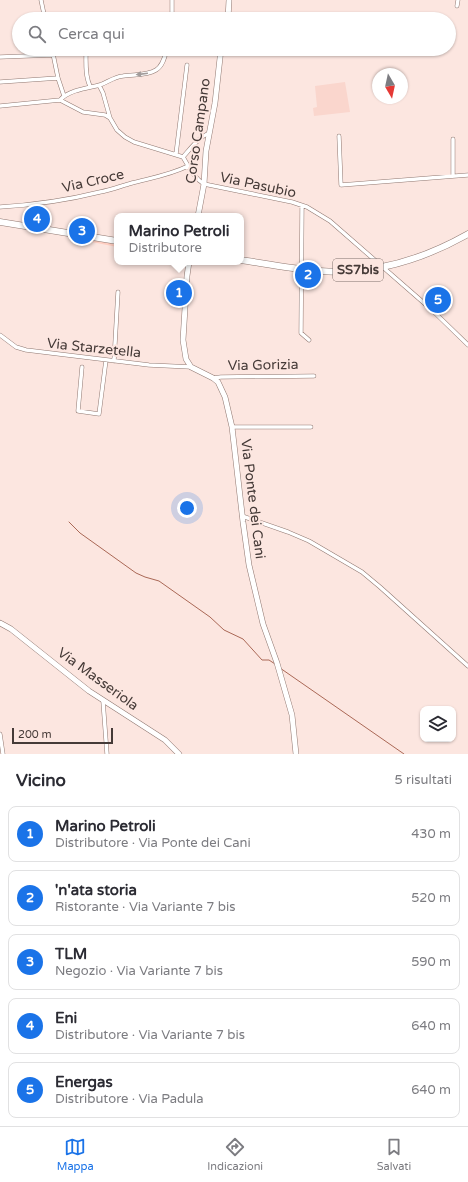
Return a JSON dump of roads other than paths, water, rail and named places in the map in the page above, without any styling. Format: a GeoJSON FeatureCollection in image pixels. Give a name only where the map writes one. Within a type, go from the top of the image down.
{"type":"FeatureCollection","features":[{"type":"Feature","properties":{"kind":"main road"},"geometry":{"type":"LineString","coordinates":[[0,222],[114,241]]}},
{"type":"Feature","properties":{"kind":"main road","name":"SS7bis"},"geometry":{"type":"LineString","coordinates":[[244,260],[302,270],[341,271],[383,267],[428,254],[468,234]]}},
{"type":"Feature","properties":{"kind":"street"},"geometry":{"type":"LineString","coordinates":[[41,0],[44,12]]}},
{"type":"Feature","properties":{"kind":"street"},"geometry":{"type":"LineString","coordinates":[[172,0],[172,12]]}},
{"type":"Feature","properties":{"kind":"street"},"geometry":{"type":"LineString","coordinates":[[228,12],[229,0]]}},
{"type":"Feature","properties":{"kind":"street"},"geometry":{"type":"LineString","coordinates":[[458,0],[458,6]]}},
{"type":"Feature","properties":{"kind":"street"},"geometry":{"type":"LineString","coordinates":[[0,57],[26,56]]}},
{"type":"Feature","properties":{"kind":"street"},"geometry":{"type":"LineString","coordinates":[[53,56],[64,96]]}},
{"type":"Feature","properties":{"kind":"street"},"geometry":{"type":"LineString","coordinates":[[86,56],[86,73],[90,86]]}},
{"type":"Feature","properties":{"kind":"street"},"geometry":{"type":"LineString","coordinates":[[60,100],[64,96],[90,86],[98,85],[116,77],[148,74],[156,71],[163,63],[165,56]]}},
{"type":"Feature","properties":{"kind":"street","name":"Corso Campano"},"geometry":{"type":"LineString","coordinates":[[199,213],[204,184],[206,151],[215,103],[220,56]]}},
{"type":"Feature","properties":{"kind":"street"},"geometry":{"type":"LineString","coordinates":[[176,154],[187,65]]}},
{"type":"Feature","properties":{"kind":"street"},"geometry":{"type":"LineString","coordinates":[[0,82],[58,78]]}},
{"type":"Feature","properties":{"kind":"street"},"geometry":{"type":"LineString","coordinates":[[98,85],[103,93],[110,118],[117,130],[134,142],[184,157],[188,166],[199,182],[204,184]]}},
{"type":"Feature","properties":{"kind":"street"},"geometry":{"type":"LineString","coordinates":[[0,106],[60,100],[78,111],[102,114],[110,118]]}},
{"type":"Feature","properties":{"kind":"street"},"geometry":{"type":"LineString","coordinates":[[184,157],[190,147],[200,138],[209,133]]}},
{"type":"Feature","properties":{"kind":"street"},"geometry":{"type":"LineString","coordinates":[[339,136],[341,185],[468,175]]}},
{"type":"Feature","properties":{"kind":"street"},"geometry":{"type":"LineString","coordinates":[[453,139],[453,176]]}},
{"type":"Feature","properties":{"kind":"street","name":"Via Croce"},"geometry":{"type":"LineString","coordinates":[[0,207],[19,206],[93,194],[171,174],[188,166]]}},
{"type":"Feature","properties":{"kind":"street","name":"Via Pasubio"},"geometry":{"type":"LineString","coordinates":[[204,184],[292,202],[330,221],[432,310],[468,345]]}},
{"type":"Feature","properties":{"kind":"street"},"geometry":{"type":"LineString","coordinates":[[302,206],[301,333],[309,340]]}},
{"type":"Feature","properties":{"kind":"street"},"geometry":{"type":"LineString","coordinates":[[189,265],[184,340],[186,358],[191,367]]}},
{"type":"Feature","properties":{"kind":"street"},"geometry":{"type":"LineString","coordinates":[[114,361],[118,292]]}},
{"type":"Feature","properties":{"kind":"street","name":"Via Starzetella"},"geometry":{"type":"LineString","coordinates":[[0,335],[16,347],[26,350],[114,361],[191,367]]}},
{"type":"Feature","properties":{"kind":"street"},"geometry":{"type":"LineString","coordinates":[[83,357],[78,411],[99,414],[106,360]]}},
{"type":"Feature","properties":{"kind":"street","name":"Via Ponte dei Cani"},"geometry":{"type":"LineString","coordinates":[[191,367],[213,378],[218,382],[223,391],[232,427],[242,516],[250,565],[262,617],[292,715],[296,754]]}},
{"type":"Feature","properties":{"kind":"street","name":"Via Gorizia"},"geometry":{"type":"LineString","coordinates":[[213,378],[221,376],[314,376]]}},
{"type":"Feature","properties":{"kind":"street"},"geometry":{"type":"LineString","coordinates":[[232,427],[311,427]]}},
{"type":"Feature","properties":{"kind":"street"},"geometry":{"type":"LineString","coordinates":[[242,516],[309,541],[362,572],[380,586],[468,666]]}},
{"type":"Feature","properties":{"kind":"street","name":"Via Masseriola"},"geometry":{"type":"LineString","coordinates":[[1,624],[11,629],[103,701],[165,740],[179,754]]}},
{"type":"Feature","properties":{"kind":"street"},"geometry":{"type":"LineString","coordinates":[[103,701],[107,754]]}},
{"type":"Feature","properties":{"kind":"street"},"geometry":{"type":"LineString","coordinates":[[0,734],[3,754]]}},
{"type":"Feature","properties":{"kind":"waterway"},"geometry":{"type":"LineString","coordinates":[[69,522],[80,533],[136,573],[159,581],[210,617],[224,630],[243,639],[262,660],[269,660],[275,664]]}},
{"type":"Feature","properties":{"kind":"waterway"},"geometry":{"type":"LineString","coordinates":[[280,668],[404,754]]}},
{"type":"Feature","properties":{"kind":"place","name":"Eni"},"geometry":{"type":"Point","coordinates":[37,219]}},
{"type":"Feature","properties":{"kind":"place","name":"TLM"},"geometry":{"type":"Point","coordinates":[82,231]}},
{"type":"Feature","properties":{"kind":"place","name":"'n'ata storia"},"geometry":{"type":"Point","coordinates":[308,275]}},
{"type":"Feature","properties":{"kind":"place","name":"Marino Petroli"},"geometry":{"type":"Point","coordinates":[179,293]}},
{"type":"Feature","properties":{"kind":"place","name":"Energas"},"geometry":{"type":"Point","coordinates":[438,300]}}]}
